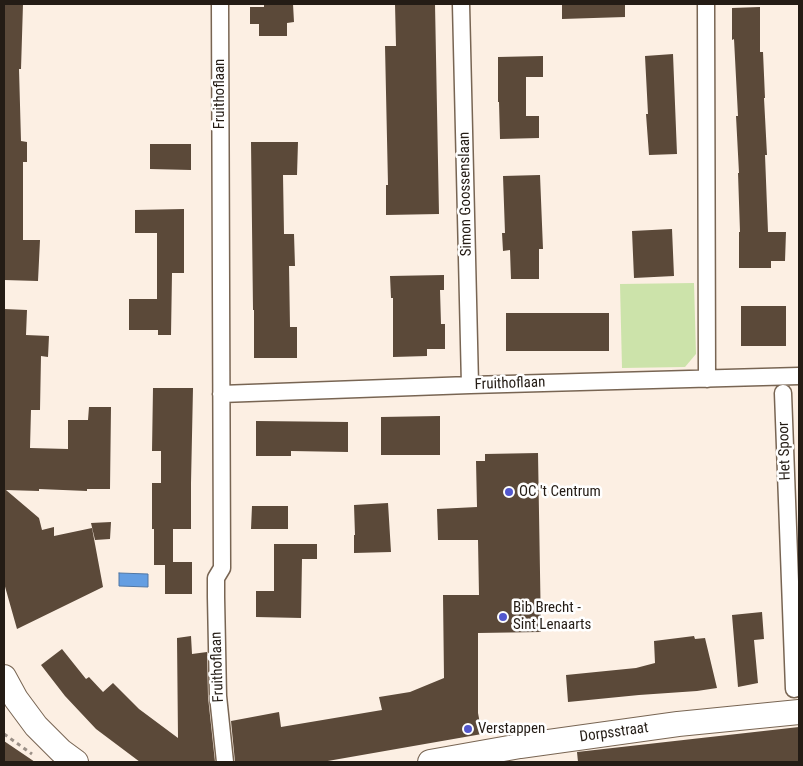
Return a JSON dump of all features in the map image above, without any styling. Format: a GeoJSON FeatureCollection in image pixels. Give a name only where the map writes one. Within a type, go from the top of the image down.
{"type":"FeatureCollection","features":[{"type":"Feature","properties":{"kind":"street","name":"Fruithoflaan"},"geometry":{"type":"LineString","coordinates":[[220,4],[222,568],[216,578],[216,596],[218,696],[225,762]]}},
{"type":"Feature","properties":{"kind":"street","name":"Simon Goossenslaan"},"geometry":{"type":"LineString","coordinates":[[461,4],[470,385]]}},
{"type":"Feature","properties":{"kind":"street"},"geometry":{"type":"LineString","coordinates":[[706,4],[707,379]]}},
{"type":"Feature","properties":{"kind":"street","name":"Fruithoflaan"},"geometry":{"type":"LineString","coordinates":[[221,394],[799,376]]}},
{"type":"Feature","properties":{"kind":"street","name":"Het Spoor"},"geometry":{"type":"LineString","coordinates":[[783,393],[794,689]]}},
{"type":"Feature","properties":{"kind":"street"},"geometry":{"type":"LineString","coordinates":[[4,677],[16,699],[36,726],[76,762]]}},
{"type":"Feature","properties":{"kind":"street","name":"Dorpsstraat"},"geometry":{"type":"LineString","coordinates":[[430,762],[520,746],[678,724],[799,712]]}},
{"type":"Feature","properties":{"kind":"path"},"geometry":{"type":"LineString","coordinates":[[4,734],[36,757]]}},
{"type":"Feature","properties":{"kind":"green space"},"geometry":{"type":"Polygon","coordinates":[[[694,283],[696,354],[685,367],[622,368],[620,284],[694,283]]]}},
{"type":"Feature","properties":{"kind":"water"},"geometry":{"type":"Polygon","coordinates":[[[119,573],[148,574],[148,587],[119,586],[119,573]]]}},
{"type":"Feature","properties":{"kind":"building"},"geometry":{"type":"Polygon","coordinates":[[[4,4],[23,4],[21,69],[19,69],[21,141],[27,142],[27,162],[23,162],[23,240],[40,240],[38,281],[4,280],[4,4]]]}},
{"type":"Feature","properties":{"kind":"building"},"geometry":{"type":"Polygon","coordinates":[[[264,4],[293,4],[294,22],[287,23],[287,36],[259,36],[259,24],[250,24],[250,7],[264,7],[264,4]]]}},
{"type":"Feature","properties":{"kind":"building"},"geometry":{"type":"Polygon","coordinates":[[[395,4],[435,4],[439,214],[386,215],[386,185],[388,185],[385,46],[396,46],[395,4]]]}},
{"type":"Feature","properties":{"kind":"building"},"geometry":{"type":"Polygon","coordinates":[[[562,4],[625,4],[625,17],[562,19],[562,4]]]}},
{"type":"Feature","properties":{"kind":"building"},"geometry":{"type":"Polygon","coordinates":[[[760,7],[760,52],[763,52],[765,98],[768,232],[786,232],[785,261],[771,261],[771,268],[739,268],[739,173],[736,116],[738,116],[734,39],[732,40],[732,8],[760,7]]]}},
{"type":"Feature","properties":{"kind":"building"},"geometry":{"type":"Polygon","coordinates":[[[673,54],[677,154],[649,155],[645,56],[673,54]]]}},
{"type":"Feature","properties":{"kind":"building"},"geometry":{"type":"Polygon","coordinates":[[[543,56],[543,77],[526,77],[526,116],[539,116],[539,138],[500,139],[498,57],[543,56]]]}},
{"type":"Feature","properties":{"kind":"building"},"geometry":{"type":"Polygon","coordinates":[[[251,142],[298,142],[297,175],[283,175],[284,234],[294,234],[295,266],[289,266],[290,327],[297,327],[297,358],[254,358],[251,142]]]}},
{"type":"Feature","properties":{"kind":"building"},"geometry":{"type":"Polygon","coordinates":[[[150,144],[191,144],[191,170],[150,169],[150,144]]]}},
{"type":"Feature","properties":{"kind":"building"},"geometry":{"type":"Polygon","coordinates":[[[540,175],[543,249],[539,249],[539,279],[511,279],[510,250],[503,251],[502,233],[505,233],[503,176],[540,175]]]}},
{"type":"Feature","properties":{"kind":"building"},"geometry":{"type":"Polygon","coordinates":[[[184,209],[184,273],[172,273],[171,335],[158,335],[158,330],[129,330],[129,299],[157,299],[157,233],[135,233],[135,210],[184,209]]]}},
{"type":"Feature","properties":{"kind":"building"},"geometry":{"type":"Polygon","coordinates":[[[672,229],[674,276],[634,278],[632,231],[672,229]]]}},
{"type":"Feature","properties":{"kind":"building"},"geometry":{"type":"Polygon","coordinates":[[[444,275],[444,290],[440,290],[441,324],[445,324],[445,349],[427,349],[427,356],[393,357],[393,298],[391,298],[390,276],[444,275]]]}},
{"type":"Feature","properties":{"kind":"building"},"geometry":{"type":"Polygon","coordinates":[[[741,306],[786,306],[786,346],[741,346],[741,306]]]}},
{"type":"Feature","properties":{"kind":"building"},"geometry":{"type":"Polygon","coordinates":[[[4,309],[27,310],[26,335],[49,336],[48,357],[41,356],[40,410],[31,410],[30,448],[68,449],[68,420],[88,420],[89,407],[111,407],[110,489],[87,489],[87,491],[6,490],[39,518],[42,530],[54,527],[54,536],[92,528],[103,587],[17,629],[4,583],[4,309]]]}},
{"type":"Feature","properties":{"kind":"building"},"geometry":{"type":"Polygon","coordinates":[[[506,313],[609,313],[609,351],[506,351],[506,313]]]}},
{"type":"Feature","properties":{"kind":"building"},"geometry":{"type":"Polygon","coordinates":[[[153,388],[193,388],[191,529],[173,529],[173,562],[192,562],[192,594],[165,594],[165,565],[154,565],[152,483],[161,483],[161,451],[152,451],[153,388]]]}},
{"type":"Feature","properties":{"kind":"building"},"geometry":{"type":"Polygon","coordinates":[[[440,416],[440,455],[381,455],[381,417],[440,416]]]}},
{"type":"Feature","properties":{"kind":"building"},"geometry":{"type":"Polygon","coordinates":[[[256,421],[348,422],[348,452],[291,451],[291,456],[256,456],[256,421]]]}},
{"type":"Feature","properties":{"kind":"building"},"geometry":{"type":"Polygon","coordinates":[[[538,453],[541,632],[478,633],[478,713],[482,734],[322,762],[235,762],[231,721],[279,712],[281,727],[382,710],[379,697],[410,692],[444,678],[443,595],[479,595],[478,540],[438,540],[437,509],[477,507],[476,461],[485,461],[485,454],[538,453]]]}},
{"type":"Feature","properties":{"kind":"building"},"geometry":{"type":"Polygon","coordinates":[[[388,503],[391,552],[354,553],[354,505],[388,503]]]}},
{"type":"Feature","properties":{"kind":"building"},"geometry":{"type":"Polygon","coordinates":[[[252,506],[288,506],[288,529],[251,529],[252,506]]]}},
{"type":"Feature","properties":{"kind":"building"},"geometry":{"type":"Polygon","coordinates":[[[111,522],[110,539],[95,540],[91,523],[111,522]]]}},
{"type":"Feature","properties":{"kind":"building"},"geometry":{"type":"Polygon","coordinates":[[[274,544],[317,544],[317,559],[302,559],[301,618],[256,617],[256,591],[274,591],[274,544]]]}},
{"type":"Feature","properties":{"kind":"building"},"geometry":{"type":"Polygon","coordinates":[[[762,612],[764,639],[754,640],[758,683],[738,687],[732,615],[762,612]]]}},
{"type":"Feature","properties":{"kind":"building"},"geometry":{"type":"Polygon","coordinates":[[[191,636],[192,654],[207,652],[208,697],[215,762],[140,762],[96,729],[65,696],[41,665],[62,649],[86,679],[89,677],[103,692],[113,683],[139,709],[178,738],[177,638],[191,636]]]}},
{"type":"Feature","properties":{"kind":"building"},"geometry":{"type":"Polygon","coordinates":[[[694,636],[695,639],[705,638],[717,688],[568,702],[566,675],[636,668],[655,663],[654,641],[694,636]]]}},
{"type":"Feature","properties":{"kind":"building"},"geometry":{"type":"Polygon","coordinates":[[[799,727],[799,762],[578,762],[577,752],[799,727]]]}},
{"type":"Feature","properties":{"kind":"building"},"geometry":{"type":"Polygon","coordinates":[[[4,741],[35,762],[4,762],[4,741]]]}},
{"type":"Feature","properties":{"kind":"place","name":"OC 't Centrum"},"geometry":{"type":"Point","coordinates":[509,492]}},
{"type":"Feature","properties":{"kind":"place","name":"Bib Brecht - Sint Lenaarts"},"geometry":{"type":"Point","coordinates":[503,617]}},
{"type":"Feature","properties":{"kind":"place","name":"Verstappen"},"geometry":{"type":"Point","coordinates":[468,729]}}]}
